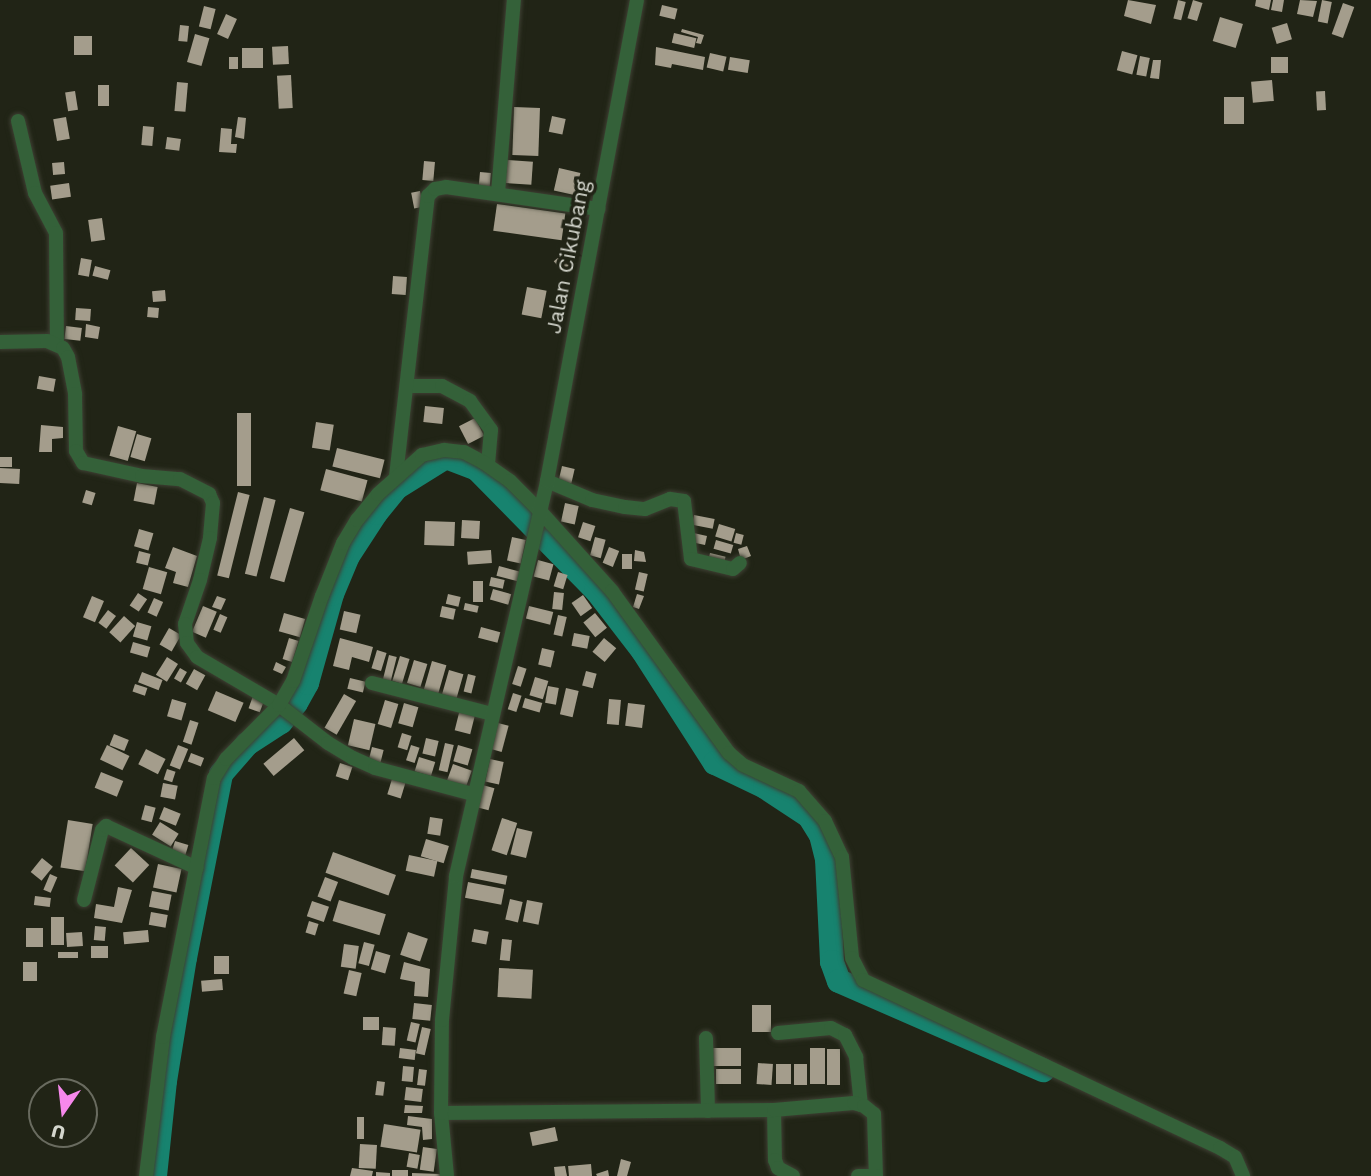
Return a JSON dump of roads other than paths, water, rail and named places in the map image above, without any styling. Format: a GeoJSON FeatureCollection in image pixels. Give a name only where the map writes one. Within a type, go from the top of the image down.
{"type":"FeatureCollection","features":[{"type":"Feature","properties":{"kind":"street"},"geometry":{"type":"LineString","coordinates":[[498,193],[514,0]]}},
{"type":"Feature","properties":{"kind":"street","name":"Jalan Cikubang"},"geometry":{"type":"LineString","coordinates":[[447,1176],[441,1113],[442,1020],[450,925],[472,794],[547,481],[637,0]]}},
{"type":"Feature","properties":{"kind":"street"},"geometry":{"type":"LineString","coordinates":[[18,121],[35,193],[56,233],[57,343],[68,356],[75,394],[76,451],[83,463],[142,476],[180,479],[209,494],[213,503],[210,538],[200,580],[186,616],[187,643],[197,657],[287,711],[328,743],[375,768],[472,794]]}},
{"type":"Feature","properties":{"kind":"street"},"geometry":{"type":"LineString","coordinates":[[396,476],[428,196],[435,189],[446,187],[598,209]]}},
{"type":"Feature","properties":{"kind":"street"},"geometry":{"type":"LineString","coordinates":[[0,342],[57,343]]}},
{"type":"Feature","properties":{"kind":"street"},"geometry":{"type":"LineString","coordinates":[[407,386],[442,386],[470,401],[491,430],[488,465]]}},
{"type":"Feature","properties":{"kind":"street"},"geometry":{"type":"LineString","coordinates":[[146,1176],[163,1037],[211,788],[218,769],[287,711],[321,596],[343,543],[367,506],[396,476],[422,455],[431,452],[464,453],[488,465],[612,591],[729,753],[743,765],[799,791],[825,821],[842,857],[852,958],[863,980],[1220,1148],[1235,1157],[1243,1176]]}},
{"type":"Feature","properties":{"kind":"street"},"geometry":{"type":"LineString","coordinates":[[547,481],[584,497],[625,507],[645,509],[670,499],[684,501],[691,558],[733,569],[740,563]]}},
{"type":"Feature","properties":{"kind":"street"},"geometry":{"type":"LineString","coordinates":[[372,683],[492,714]]}},
{"type":"Feature","properties":{"kind":"street"},"geometry":{"type":"LineString","coordinates":[[84,900],[102,830],[106,825],[197,868]]}},
{"type":"Feature","properties":{"kind":"street"},"geometry":{"type":"LineString","coordinates":[[778,1033],[831,1028],[845,1035],[856,1057],[861,1105]]}},
{"type":"Feature","properties":{"kind":"street"},"geometry":{"type":"LineString","coordinates":[[706,1038],[708,1111]]}},
{"type":"Feature","properties":{"kind":"street"},"geometry":{"type":"LineString","coordinates":[[441,1113],[774,1110],[861,1105],[874,1114],[876,1176],[858,1176]]}},
{"type":"Feature","properties":{"kind":"street"},"geometry":{"type":"LineString","coordinates":[[774,1110],[775,1160],[778,1168],[793,1176]]}},
{"type":"Feature","properties":{"kind":"waterway"},"geometry":{"type":"LineString","coordinates":[[155,1176],[165,1081],[185,958],[221,774],[247,744],[281,722],[296,703],[307,683],[332,594],[348,556],[376,513],[396,488],[446,457],[477,469],[596,590],[643,651],[715,763],[765,787],[809,816],[821,835],[827,859],[832,962],[839,981],[1043,1070]]}}]}
